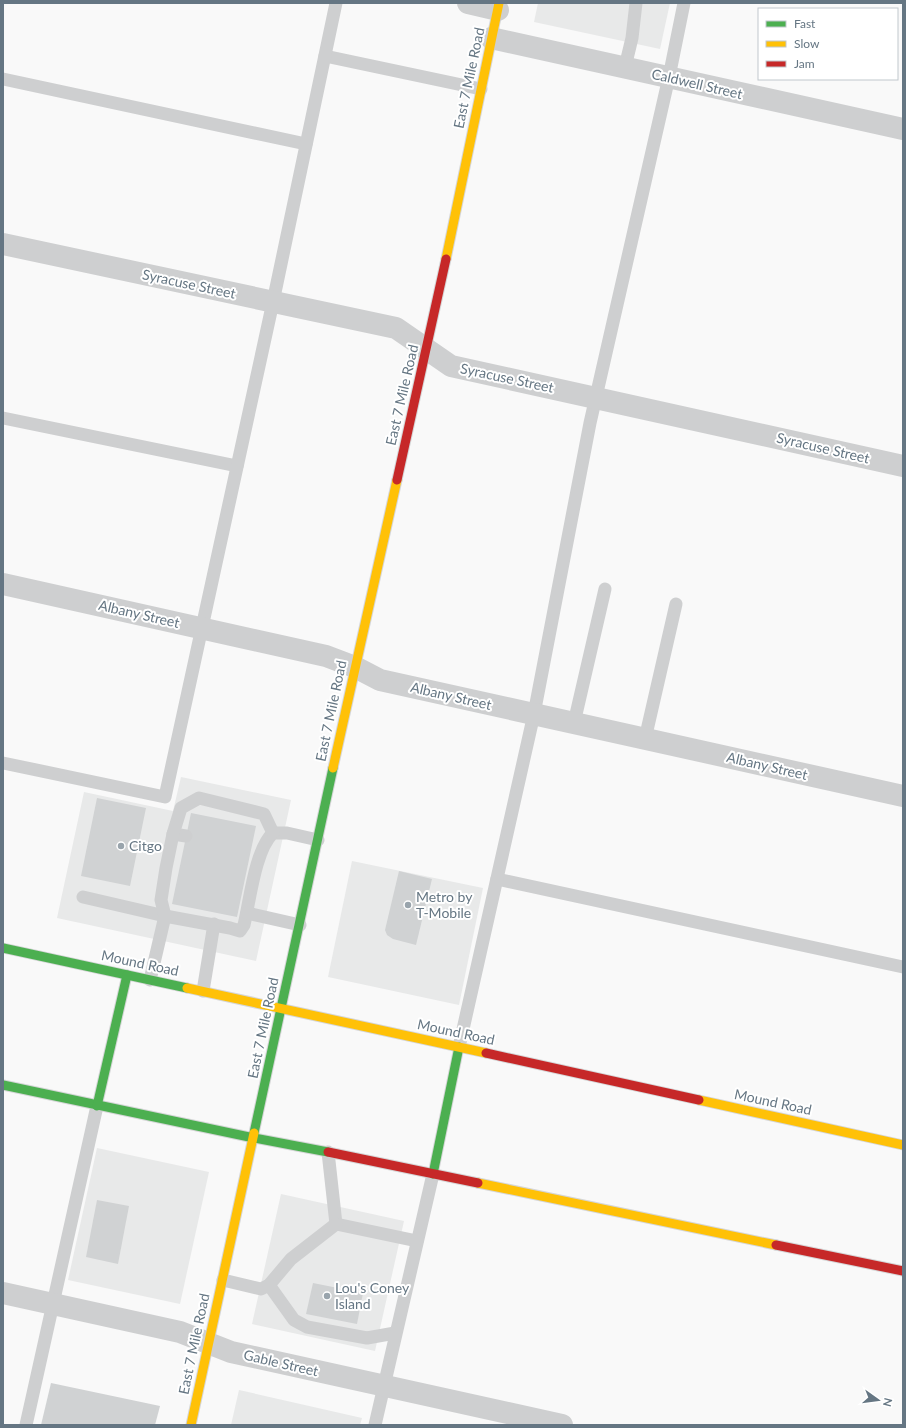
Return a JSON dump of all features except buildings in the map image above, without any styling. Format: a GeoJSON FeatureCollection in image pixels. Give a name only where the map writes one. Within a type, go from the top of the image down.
{"type":"FeatureCollection","features":[{"type":"Feature","properties":{"kind":"main road","name":"East 7 Mile Road"},"geometry":{"type":"LineString","coordinates":[[190,1425],[254,1138],[355,667],[427,349],[498,6]]}},
{"type":"Feature","properties":{"kind":"main road","name":"Mound Road"},"geometry":{"type":"LineString","coordinates":[[3,948],[903,1145]]}},
{"type":"Feature","properties":{"kind":"main road"},"geometry":{"type":"LineString","coordinates":[[98,1106],[127,975]]}},
{"type":"Feature","properties":{"kind":"main road"},"geometry":{"type":"LineString","coordinates":[[433,1174],[459,1047]]}},
{"type":"Feature","properties":{"kind":"main road"},"geometry":{"type":"LineString","coordinates":[[3,1086],[903,1271]]}},
{"type":"Feature","properties":{"kind":"street"},"geometry":{"type":"LineString","coordinates":[[468,3],[498,6]]}},
{"type":"Feature","properties":{"kind":"street","name":"Caldwell Street"},"geometry":{"type":"LineString","coordinates":[[491,38],[903,129]]}},
{"type":"Feature","properties":{"kind":"street","name":"Syracuse Street"},"geometry":{"type":"LineString","coordinates":[[3,244],[396,328],[451,366],[903,466]]}},
{"type":"Feature","properties":{"kind":"street","name":"Albany Street"},"geometry":{"type":"LineString","coordinates":[[3,584],[326,656],[355,667],[380,680],[903,796]]}},
{"type":"Feature","properties":{"kind":"street","name":"Gable Street"},"geometry":{"type":"LineString","coordinates":[[3,1293],[180,1332],[209,1342],[231,1352],[562,1425]]}},
{"type":"Feature","properties":{"kind":"lane"},"geometry":{"type":"LineString","coordinates":[[3,763],[165,797],[273,302],[336,3]]}},
{"type":"Feature","properties":{"kind":"lane"},"geometry":{"type":"LineString","coordinates":[[625,67],[632,38],[636,3]]}},
{"type":"Feature","properties":{"kind":"lane"},"geometry":{"type":"LineString","coordinates":[[459,1047],[534,714],[590,423],[597,398],[669,77],[684,3]]}},
{"type":"Feature","properties":{"kind":"lane"},"geometry":{"type":"LineString","coordinates":[[325,56],[481,89]]}},
{"type":"Feature","properties":{"kind":"lane"},"geometry":{"type":"LineString","coordinates":[[3,79],[306,144]]}},
{"type":"Feature","properties":{"kind":"lane"},"geometry":{"type":"LineString","coordinates":[[3,418],[237,466]]}},
{"type":"Feature","properties":{"kind":"lane"},"geometry":{"type":"LineString","coordinates":[[574,723],[605,588]]}},
{"type":"Feature","properties":{"kind":"lane"},"geometry":{"type":"LineString","coordinates":[[645,739],[676,604]]}},
{"type":"Feature","properties":{"kind":"lane"},"geometry":{"type":"LineString","coordinates":[[150,980],[165,916],[161,900],[173,869],[173,834],[181,808],[199,798],[264,814],[273,833]]}},
{"type":"Feature","properties":{"kind":"lane"},"geometry":{"type":"LineString","coordinates":[[82,897],[165,916],[214,924],[240,931],[244,925],[247,913],[248,883],[258,859],[255,853],[267,839],[273,833],[287,833],[318,840]]}},
{"type":"Feature","properties":{"kind":"lane"},"geometry":{"type":"LineString","coordinates":[[173,834],[186,836]]}},
{"type":"Feature","properties":{"kind":"lane"},"geometry":{"type":"LineString","coordinates":[[497,879],[903,967]]}},
{"type":"Feature","properties":{"kind":"lane"},"geometry":{"type":"LineString","coordinates":[[247,913],[300,925]]}},
{"type":"Feature","properties":{"kind":"lane"},"geometry":{"type":"LineString","coordinates":[[203,991],[214,924]]}},
{"type":"Feature","properties":{"kind":"lane"},"geometry":{"type":"LineString","coordinates":[[26,1425],[98,1106]]}},
{"type":"Feature","properties":{"kind":"lane"},"geometry":{"type":"LineString","coordinates":[[328,1152],[336,1224]]}},
{"type":"Feature","properties":{"kind":"lane"},"geometry":{"type":"LineString","coordinates":[[374,1425],[433,1174]]}},
{"type":"Feature","properties":{"kind":"lane"},"geometry":{"type":"LineString","coordinates":[[223,1280],[261,1290],[269,1285],[291,1259],[336,1224],[417,1241]]}},
{"type":"Feature","properties":{"kind":"lane"},"geometry":{"type":"LineString","coordinates":[[269,1285],[294,1320],[307,1327],[367,1338],[395,1333]]}},
{"type":"Feature","properties":{"kind":"shaded area"},"geometry":{"type":"Polygon","coordinates":[[[538,3],[670,3],[660,49],[534,22],[538,3]]]}},
{"type":"Feature","properties":{"kind":"shaded area"},"geometry":{"type":"Polygon","coordinates":[[[181,777],[291,800],[256,961],[57,918],[84,792],[173,811],[181,777]]]}},
{"type":"Feature","properties":{"kind":"shaded area"},"geometry":{"type":"Polygon","coordinates":[[[352,861],[483,888],[459,1005],[328,977],[352,861]]]}},
{"type":"Feature","properties":{"kind":"shaded area"},"geometry":{"type":"Polygon","coordinates":[[[97,1148],[209,1172],[180,1304],[68,1280],[97,1148]]]}},
{"type":"Feature","properties":{"kind":"shaded area"},"geometry":{"type":"Polygon","coordinates":[[[281,1194],[404,1221],[375,1351],[252,1324],[281,1194]]]}},
{"type":"Feature","properties":{"kind":"shaded area"},"geometry":{"type":"Polygon","coordinates":[[[239,1390],[362,1418],[360,1425],[231,1425],[239,1390]]]}},
{"type":"Feature","properties":{"kind":"traffic: fast"},"geometry":{"type":"LineString","coordinates":[[254,1133],[333,768]]}},
{"type":"Feature","properties":{"kind":"traffic: fast"},"geometry":{"type":"LineString","coordinates":[[3,948],[187,988]]}},
{"type":"Feature","properties":{"kind":"traffic: fast"},"geometry":{"type":"LineString","coordinates":[[97,1106],[127,975]]}},
{"type":"Feature","properties":{"kind":"traffic: fast"},"geometry":{"type":"LineString","coordinates":[[433,1174],[459,1047]]}},
{"type":"Feature","properties":{"kind":"traffic: fast"},"geometry":{"type":"LineString","coordinates":[[3,1085],[254,1138],[328,1152]]}},
{"type":"Feature","properties":{"kind":"traffic: slow"},"geometry":{"type":"LineString","coordinates":[[446,259],[499,3]]}},
{"type":"Feature","properties":{"kind":"traffic: slow"},"geometry":{"type":"LineString","coordinates":[[333,768],[397,480]]}},
{"type":"Feature","properties":{"kind":"traffic: slow"},"geometry":{"type":"LineString","coordinates":[[187,988],[486,1053]]}},
{"type":"Feature","properties":{"kind":"traffic: slow"},"geometry":{"type":"LineString","coordinates":[[699,1100],[903,1145]]}},
{"type":"Feature","properties":{"kind":"traffic: slow"},"geometry":{"type":"LineString","coordinates":[[191,1425],[254,1133]]}},
{"type":"Feature","properties":{"kind":"traffic: slow"},"geometry":{"type":"LineString","coordinates":[[478,1183],[776,1245]]}},
{"type":"Feature","properties":{"kind":"traffic: jam"},"geometry":{"type":"LineString","coordinates":[[397,480],[446,259]]}},
{"type":"Feature","properties":{"kind":"traffic: jam"},"geometry":{"type":"LineString","coordinates":[[486,1053],[699,1100]]}},
{"type":"Feature","properties":{"kind":"traffic: jam"},"geometry":{"type":"LineString","coordinates":[[328,1152],[478,1183]]}},
{"type":"Feature","properties":{"kind":"traffic: jam"},"geometry":{"type":"LineString","coordinates":[[776,1245],[903,1271]]}},
{"type":"Feature","properties":{"kind":"place","name":"Citgo"},"geometry":{"type":"Point","coordinates":[121,846]}},
{"type":"Feature","properties":{"kind":"place","name":"Metro by T-Mobile"},"geometry":{"type":"Point","coordinates":[408,905]}},
{"type":"Feature","properties":{"kind":"place","name":"Lou's Coney Island"},"geometry":{"type":"Point","coordinates":[327,1296]}}]}
